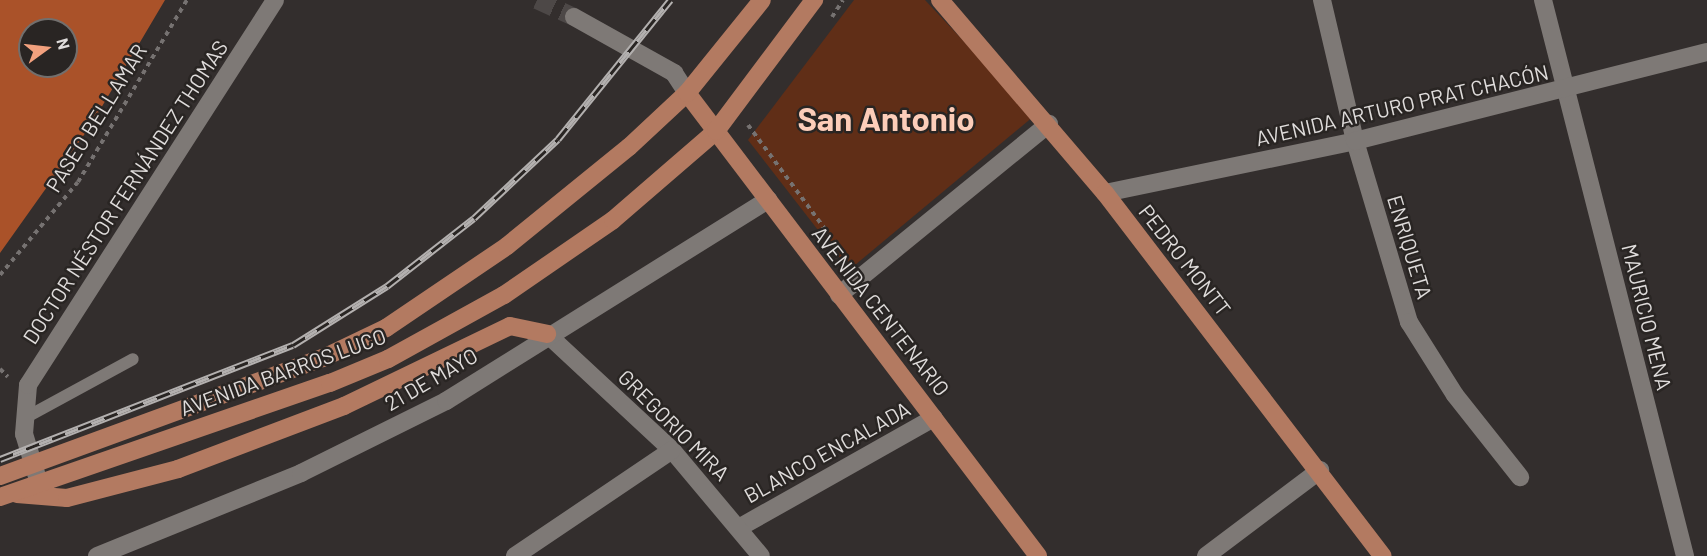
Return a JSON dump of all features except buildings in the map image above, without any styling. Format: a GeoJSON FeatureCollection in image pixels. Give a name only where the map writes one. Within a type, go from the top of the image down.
{"type":"FeatureCollection","features":[{"type":"Feature","properties":{"kind":"main road","name":"AVENIDA BARROS LUCO"},"geometry":{"type":"LineString","coordinates":[[0,476],[323,358],[386,328],[569,197],[687,93],[762,0]]}},
{"type":"Feature","properties":{"kind":"main road","name":"AVENIDA BARROS LUCO"},"geometry":{"type":"LineString","coordinates":[[5,495],[330,383],[447,329],[613,220],[716,131],[814,0]]}},
{"type":"Feature","properties":{"kind":"main road","name":"PEDRO MONTT"},"geometry":{"type":"LineString","coordinates":[[940,0],[1049,124],[1105,194],[1320,470],[1383,556]]}},
{"type":"Feature","properties":{"kind":"main road"},"geometry":{"type":"LineString","coordinates":[[955,0],[988,54]]}},
{"type":"Feature","properties":{"kind":"main road","name":"AVENIDA CENTENARIO"},"geometry":{"type":"LineString","coordinates":[[687,93],[1038,556]]}},
{"type":"Feature","properties":{"kind":"main road"},"geometry":{"type":"LineString","coordinates":[[5,495],[67,498],[178,469],[344,406],[510,326],[547,334]]}},
{"type":"Feature","properties":{"kind":"street","name":"DOCTOR NÉSTOR FERNÁNDEZ THOMAS"},"geometry":{"type":"LineString","coordinates":[[39,483],[23,418],[28,385],[275,0]]}},
{"type":"Feature","properties":{"kind":"street","name":"ENRIQUETA"},"geometry":{"type":"LineString","coordinates":[[1322,0],[1355,141],[1409,322],[1455,395],[1520,477]]}},
{"type":"Feature","properties":{"kind":"street","name":"MAURICIO MENA"},"geometry":{"type":"LineString","coordinates":[[1543,0],[1685,556]]}},
{"type":"Feature","properties":{"kind":"street"},"geometry":{"type":"LineString","coordinates":[[574,17],[674,73],[687,93]]}},
{"type":"Feature","properties":{"kind":"street","name":"AVENIDA ARTURO PRAT CHACÓN"},"geometry":{"type":"LineString","coordinates":[[1105,194],[1355,141],[1566,90],[1707,52]]}},
{"type":"Feature","properties":{"kind":"street"},"geometry":{"type":"LineString","coordinates":[[839,295],[1049,124]]}},
{"type":"Feature","properties":{"kind":"street","name":"21 DE MAYO"},"geometry":{"type":"LineString","coordinates":[[97,556],[132,550],[302,473],[446,401],[547,334],[768,200]]}},
{"type":"Feature","properties":{"kind":"street","name":"GREGORIO MIRA"},"geometry":{"type":"LineString","coordinates":[[547,334],[672,450],[742,526],[761,556]]}},
{"type":"Feature","properties":{"kind":"street","name":"BLANCO ENCALADA"},"geometry":{"type":"LineString","coordinates":[[742,526],[934,418]]}},
{"type":"Feature","properties":{"kind":"street"},"geometry":{"type":"LineString","coordinates":[[515,556],[672,450]]}},
{"type":"Feature","properties":{"kind":"street"},"geometry":{"type":"LineString","coordinates":[[1206,556],[1320,470]]}},
{"type":"Feature","properties":{"kind":"lane"},"geometry":{"type":"LineString","coordinates":[[23,418],[133,360]]}},
{"type":"Feature","properties":{"kind":"path","name":"PASEO BELLAMAR"},"geometry":{"type":"LineString","coordinates":[[0,274],[78,182],[187,0]]}},
{"type":"Feature","properties":{"kind":"path"},"geometry":{"type":"LineString","coordinates":[[825,25],[843,0]]}},
{"type":"Feature","properties":{"kind":"path"},"geometry":{"type":"LineString","coordinates":[[754,118],[747,128],[861,278]]}},
{"type":"Feature","properties":{"kind":"shaded area"},"geometry":{"type":"Polygon","coordinates":[[[0,0],[165,0],[91,125],[0,253],[0,0]]]}},
{"type":"Feature","properties":{"kind":"shaded area"},"geometry":{"type":"Polygon","coordinates":[[[854,0],[925,0],[1034,116],[849,270],[748,140],[854,0]]]}},
{"type":"Feature","properties":{"kind":"tunnel"},"geometry":{"type":"LineString","coordinates":[[537,0],[574,17]]}},
{"type":"Feature","properties":{"kind":"railway"},"geometry":{"type":"LineString","coordinates":[[0,459],[293,345],[387,286],[474,218],[558,139],[670,0]]}},
{"type":"Feature","properties":{"kind":"district","name":"San Antonio"},"geometry":{"type":"Point","coordinates":[886,119]}}]}
